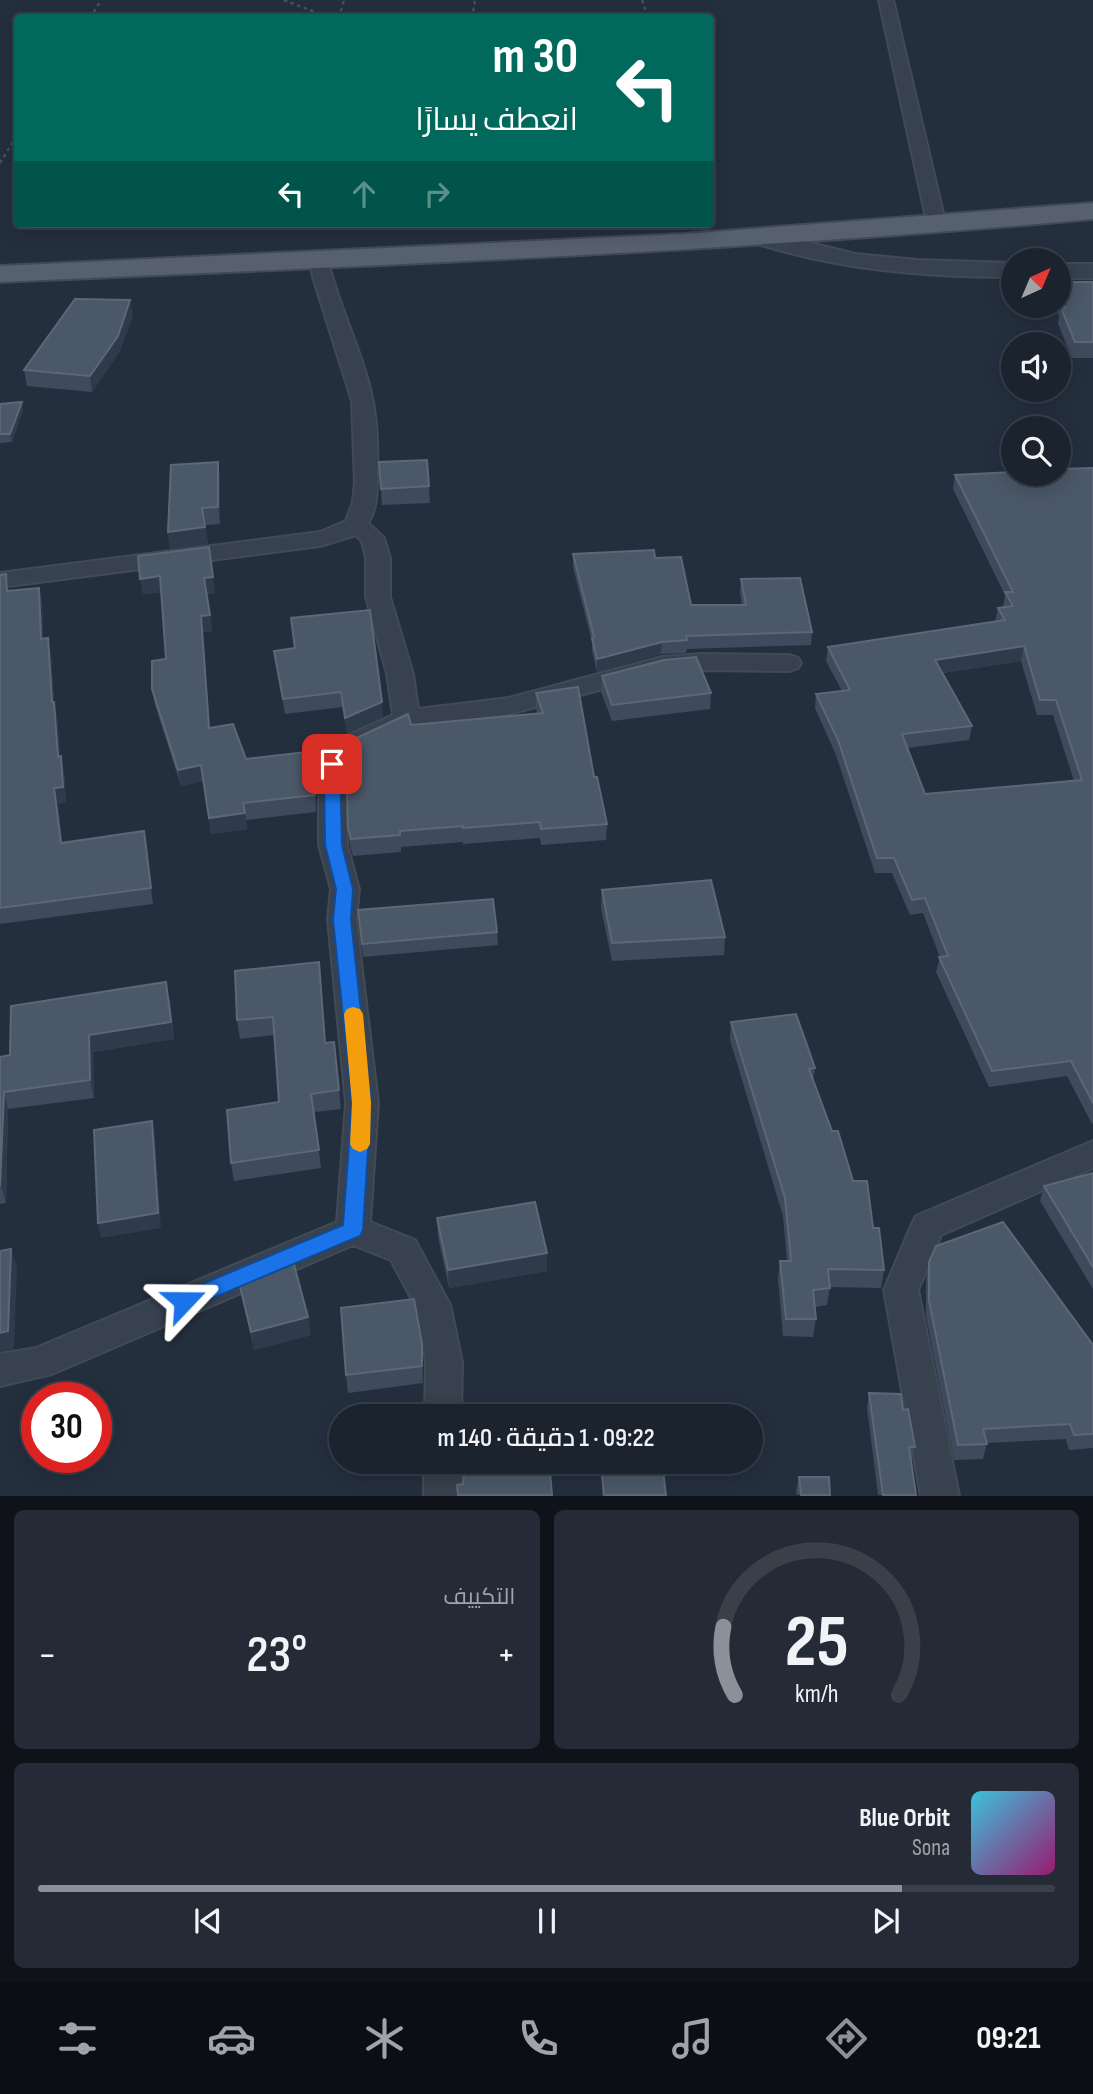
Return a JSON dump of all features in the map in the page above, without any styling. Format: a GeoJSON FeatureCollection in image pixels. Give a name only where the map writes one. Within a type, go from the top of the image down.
{"type":"FeatureCollection","features":[{"type":"Feature","properties":{"kind":"main road"},"geometry":{"type":"LineString","coordinates":[[0,260],[319,261],[759,231],[1093,198]]}},
{"type":"Feature","properties":{"kind":"main road"},"geometry":{"type":"LineString","coordinates":[[0,274],[99,262],[759,231],[950,225],[1093,211]]}},
{"type":"Feature","properties":{"kind":"street"},"geometry":{"type":"LineString","coordinates":[[886,0],[934,214]]}},
{"type":"Feature","properties":{"kind":"street"},"geometry":{"type":"LineString","coordinates":[[759,231],[824,257],[859,263],[895,268],[1001,270]]}},
{"type":"Feature","properties":{"kind":"street"},"geometry":{"type":"LineString","coordinates":[[0,580],[320,539],[341,534],[357,525],[364,509],[366,486],[361,392],[324,288],[319,261]]}},
{"type":"Feature","properties":{"kind":"street"},"geometry":{"type":"LineString","coordinates":[[1071,271],[1093,271]]}},
{"type":"Feature","properties":{"kind":"street"},"geometry":{"type":"LineString","coordinates":[[357,525],[373,538],[379,597],[400,674],[406,719]]}},
{"type":"Feature","properties":{"kind":"street"},"geometry":{"type":"LineString","coordinates":[[353,1230],[362,1103],[342,920],[345,889],[333,845],[332,764],[342,748],[406,719],[509,706],[612,676],[662,665],[702,662],[789,663]]}},
{"type":"Feature","properties":{"kind":"street"},"geometry":{"type":"LineString","coordinates":[[940,1496],[901,1290],[928,1226],[1093,1154]]}},
{"type":"Feature","properties":{"kind":"street"},"geometry":{"type":"LineString","coordinates":[[0,1370],[39,1363],[353,1230],[403,1250],[433,1306],[444,1362],[443,1404]]}},
{"type":"Feature","properties":{"kind":"street"},"geometry":{"type":"LineString","coordinates":[[443,1474],[443,1496]]}},
{"type":"Feature","properties":{"kind":"path"},"geometry":{"type":"LineString","coordinates":[[284,0],[320,14]]}},
{"type":"Feature","properties":{"kind":"path"},"geometry":{"type":"LineString","coordinates":[[0,163],[14,140]]}},
{"type":"Feature","properties":{"kind":"building"},"geometry":{"type":"Polygon","coordinates":[[[1071,282],[1093,282],[1093,342],[1075,342],[1065,318],[1071,318],[1071,282]]]}},
{"type":"Feature","properties":{"kind":"building"},"geometry":{"type":"Polygon","coordinates":[[[75,299],[130,300],[118,336],[90,376],[24,370],[75,299]]]}},
{"type":"Feature","properties":{"kind":"building"},"geometry":{"type":"Polygon","coordinates":[[[22,402],[10,434],[0,434],[0,404],[22,402]]]}},
{"type":"Feature","properties":{"kind":"building"},"geometry":{"type":"Polygon","coordinates":[[[427,460],[429,486],[381,489],[379,462],[427,460]]]}},
{"type":"Feature","properties":{"kind":"building"},"geometry":{"type":"Polygon","coordinates":[[[218,462],[218,507],[202,508],[205,527],[168,532],[171,465],[218,462]]]}},
{"type":"Feature","properties":{"kind":"building"},"geometry":{"type":"Polygon","coordinates":[[[1093,468],[1093,1103],[1071,1061],[992,1071],[939,957],[948,956],[925,898],[912,900],[894,858],[877,858],[838,740],[816,694],[850,690],[828,647],[1005,620],[998,608],[1013,606],[1005,592],[1013,592],[955,475],[1001,473],[1001,486],[1071,486],[1071,469],[1093,468]],[[1024,646],[935,660],[972,726],[902,734],[925,794],[1082,780],[1056,700],[1040,700],[1024,646]]]}},
{"type":"Feature","properties":{"kind":"building"},"geometry":{"type":"Polygon","coordinates":[[[209,547],[213,577],[204,578],[210,615],[201,616],[209,728],[233,724],[246,759],[315,751],[315,795],[243,803],[245,813],[209,818],[201,765],[178,770],[152,689],[152,661],[166,659],[160,576],[140,579],[138,556],[209,547]]]}},
{"type":"Feature","properties":{"kind":"building"},"geometry":{"type":"Polygon","coordinates":[[[654,550],[655,558],[681,557],[691,605],[746,605],[741,579],[800,578],[812,632],[686,636],[687,640],[662,642],[597,659],[573,554],[654,550]]]}},
{"type":"Feature","properties":{"kind":"building"},"geometry":{"type":"Polygon","coordinates":[[[6,574],[7,591],[39,588],[41,639],[48,638],[58,757],[61,756],[63,787],[54,788],[61,843],[144,831],[151,888],[0,908],[0,575],[6,574]]]}},
{"type":"Feature","properties":{"kind":"building"},"geometry":{"type":"Polygon","coordinates":[[[370,610],[382,702],[345,718],[341,692],[283,699],[274,651],[295,648],[291,618],[370,610]]]}},
{"type":"Feature","properties":{"kind":"building"},"geometry":{"type":"Polygon","coordinates":[[[696,657],[711,693],[612,705],[602,676],[664,660],[696,657]]]}},
{"type":"Feature","properties":{"kind":"building"},"geometry":{"type":"Polygon","coordinates":[[[578,687],[594,777],[597,777],[607,824],[541,829],[540,822],[463,826],[400,831],[400,835],[351,839],[348,828],[346,749],[352,740],[408,714],[411,725],[543,713],[536,693],[578,687]]]}},
{"type":"Feature","properties":{"kind":"building"},"geometry":{"type":"Polygon","coordinates":[[[711,880],[725,937],[612,943],[602,890],[711,880]]]}},
{"type":"Feature","properties":{"kind":"building"},"geometry":{"type":"Polygon","coordinates":[[[493,899],[497,932],[362,944],[358,910],[493,899]]]}},
{"type":"Feature","properties":{"kind":"building"},"geometry":{"type":"Polygon","coordinates":[[[319,962],[325,1043],[334,1042],[339,1090],[311,1094],[319,1150],[231,1163],[227,1110],[279,1102],[273,1017],[237,1020],[235,971],[319,962]]]}},
{"type":"Feature","properties":{"kind":"building"},"geometry":{"type":"Polygon","coordinates":[[[166,982],[171,1022],[89,1035],[90,1080],[4,1092],[0,1186],[0,1057],[10,1055],[11,1006],[166,982]]]}},
{"type":"Feature","properties":{"kind":"building"},"geometry":{"type":"Polygon","coordinates":[[[796,1014],[815,1068],[809,1069],[832,1131],[838,1131],[853,1181],[867,1181],[873,1228],[879,1228],[884,1270],[828,1269],[830,1288],[813,1290],[816,1319],[786,1319],[780,1261],[791,1261],[785,1198],[731,1022],[796,1014]]]}},
{"type":"Feature","properties":{"kind":"building"},"geometry":{"type":"Polygon","coordinates":[[[152,1121],[158,1213],[98,1223],[94,1130],[152,1121]]]}},
{"type":"Feature","properties":{"kind":"building"},"geometry":{"type":"Polygon","coordinates":[[[1093,1173],[1093,1267],[1044,1186],[1093,1173]]]}},
{"type":"Feature","properties":{"kind":"building"},"geometry":{"type":"Polygon","coordinates":[[[535,1202],[547,1253],[448,1270],[437,1218],[535,1202]]]}},
{"type":"Feature","properties":{"kind":"building"},"geometry":{"type":"Polygon","coordinates":[[[1003,1222],[1093,1345],[1093,1434],[1074,1435],[1070,1424],[983,1429],[987,1444],[958,1445],[929,1301],[929,1262],[936,1246],[1003,1222]]]}},
{"type":"Feature","properties":{"kind":"building"},"geometry":{"type":"Polygon","coordinates":[[[11,1249],[8,1331],[0,1333],[0,1251],[11,1249]]]}},
{"type":"Feature","properties":{"kind":"building"},"geometry":{"type":"Polygon","coordinates":[[[292,1257],[308,1317],[251,1332],[238,1278],[292,1257]]]}},
{"type":"Feature","properties":{"kind":"building"},"geometry":{"type":"Polygon","coordinates":[[[414,1299],[422,1344],[422,1366],[346,1375],[341,1308],[414,1299]]]}},
{"type":"Feature","properties":{"kind":"building"},"geometry":{"type":"Polygon","coordinates":[[[869,1393],[901,1394],[903,1410],[908,1409],[915,1447],[909,1447],[916,1495],[883,1495],[869,1393]]]}},
{"type":"Feature","properties":{"kind":"building"},"geometry":{"type":"Polygon","coordinates":[[[464,1474],[550,1474],[552,1495],[458,1495],[457,1485],[463,1484],[464,1474]]]}},
{"type":"Feature","properties":{"kind":"building"},"geometry":{"type":"Polygon","coordinates":[[[663,1474],[666,1495],[604,1495],[602,1475],[663,1474]]]}},
{"type":"Feature","properties":{"kind":"building"},"geometry":{"type":"Polygon","coordinates":[[[799,1477],[829,1477],[830,1495],[801,1495],[799,1477]]]}},
{"type":"Feature","properties":{"kind":"slow traffic"},"geometry":{"type":"LineString","coordinates":[[353,1014],[362,1103],[360,1144]]}},
{"type":"Feature","properties":{"kind":"route"},"geometry":{"type":"LineString","coordinates":[[184,1301],[353,1230],[362,1103],[342,920],[345,889],[333,845],[332,764]]}}]}
